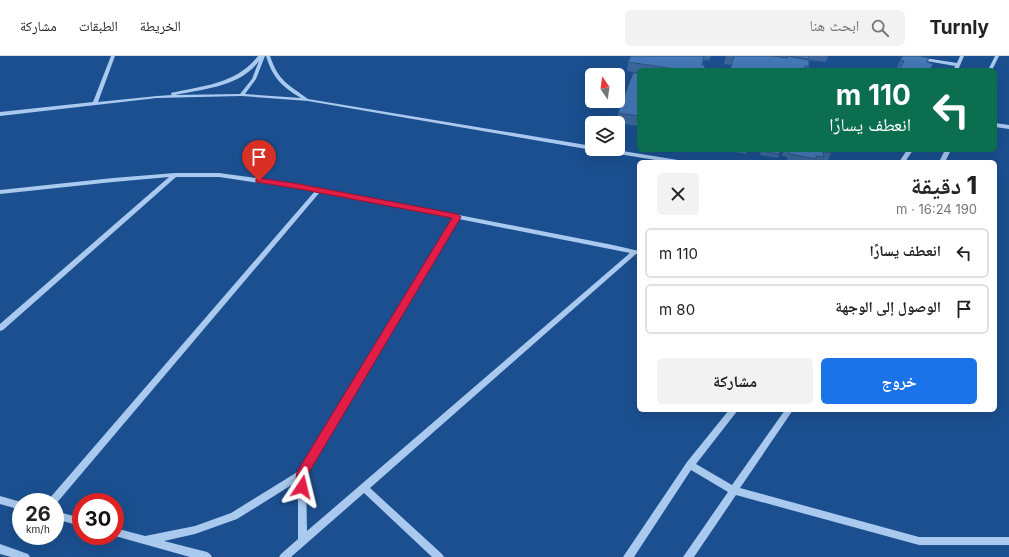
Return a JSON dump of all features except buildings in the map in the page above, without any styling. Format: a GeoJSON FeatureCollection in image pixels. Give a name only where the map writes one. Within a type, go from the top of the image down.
{"type":"FeatureCollection","features":[{"type":"Feature","properties":{"kind":"street"},"geometry":{"type":"LineString","coordinates":[[96,103],[113,56]]}},
{"type":"Feature","properties":{"kind":"street"},"geometry":{"type":"LineString","coordinates":[[157,97],[223,82],[238,76],[251,68],[260,56]]}},
{"type":"Feature","properties":{"kind":"street"},"geometry":{"type":"LineString","coordinates":[[241,95],[254,79],[263,56]]}},
{"type":"Feature","properties":{"kind":"street"},"geometry":{"type":"LineString","coordinates":[[268,56],[273,72],[285,87],[308,100]]}},
{"type":"Feature","properties":{"kind":"street"},"geometry":{"type":"LineString","coordinates":[[904,56],[957,68],[962,56]]}},
{"type":"Feature","properties":{"kind":"street"},"geometry":{"type":"LineString","coordinates":[[991,68],[997,56]]}},
{"type":"Feature","properties":{"kind":"street"},"geometry":{"type":"LineString","coordinates":[[0,114],[157,97],[241,95],[308,100],[585,147]]}},
{"type":"Feature","properties":{"kind":"street"},"geometry":{"type":"LineString","coordinates":[[997,125],[1009,127]]}},
{"type":"Feature","properties":{"kind":"street"},"geometry":{"type":"LineString","coordinates":[[625,153],[666,160]]}},
{"type":"Feature","properties":{"kind":"street"},"geometry":{"type":"LineString","coordinates":[[0,328],[175,175]]}},
{"type":"Feature","properties":{"kind":"street"},"geometry":{"type":"LineString","coordinates":[[0,192],[175,175],[219,175],[319,190],[637,253]]}},
{"type":"Feature","properties":{"kind":"street"},"geometry":{"type":"LineString","coordinates":[[60,493],[319,190]]}},
{"type":"Feature","properties":{"kind":"street"},"geometry":{"type":"LineString","coordinates":[[145,540],[195,530],[234,516],[302,474],[457,217]]}},
{"type":"Feature","properties":{"kind":"street"},"geometry":{"type":"LineString","coordinates":[[284,557],[637,253]]}},
{"type":"Feature","properties":{"kind":"street"},"geometry":{"type":"LineString","coordinates":[[628,557],[690,465],[732,412]]}},
{"type":"Feature","properties":{"kind":"street"},"geometry":{"type":"LineString","coordinates":[[688,557],[788,412]]}},
{"type":"Feature","properties":{"kind":"street"},"geometry":{"type":"LineString","coordinates":[[690,465],[733,490],[919,541],[1009,541]]}},
{"type":"Feature","properties":{"kind":"street"},"geometry":{"type":"LineString","coordinates":[[302,474],[303,541]]}},
{"type":"Feature","properties":{"kind":"street"},"geometry":{"type":"LineString","coordinates":[[364,488],[439,557]]}},
{"type":"Feature","properties":{"kind":"street"},"geometry":{"type":"LineString","coordinates":[[0,500],[12,503]]}},
{"type":"Feature","properties":{"kind":"street"},"geometry":{"type":"LineString","coordinates":[[124,534],[207,557]]}},
{"type":"Feature","properties":{"kind":"street"},"geometry":{"type":"LineString","coordinates":[[0,549],[25,557]]}},
{"type":"Feature","properties":{"kind":"route"},"geometry":{"type":"LineString","coordinates":[[259,181],[299,186],[457,217],[302,474],[302,487]]}}]}
